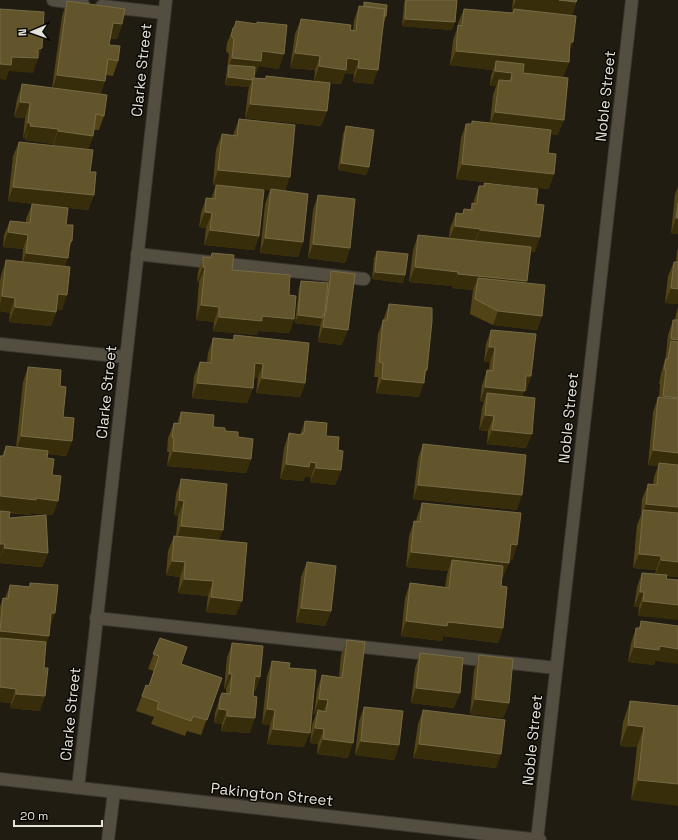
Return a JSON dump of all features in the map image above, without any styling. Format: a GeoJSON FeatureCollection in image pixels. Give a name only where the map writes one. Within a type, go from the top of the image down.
{"type":"FeatureCollection","features":[{"type":"Feature","properties":{"kind":"street"},"geometry":{"type":"LineString","coordinates":[[53,0],[164,13]]}},
{"type":"Feature","properties":{"kind":"street","name":"Clarke Street"},"geometry":{"type":"LineString","coordinates":[[78,788],[166,0]]}},
{"type":"Feature","properties":{"kind":"street","name":"Noble Street"},"geometry":{"type":"LineString","coordinates":[[538,840],[556,668],[632,0]]}},
{"type":"Feature","properties":{"kind":"street"},"geometry":{"type":"LineString","coordinates":[[137,254],[364,279]]}},
{"type":"Feature","properties":{"kind":"street"},"geometry":{"type":"LineString","coordinates":[[0,344],[125,357]]}},
{"type":"Feature","properties":{"kind":"street"},"geometry":{"type":"LineString","coordinates":[[96,618],[556,668]]}},
{"type":"Feature","properties":{"kind":"street","name":"Pakington Street"},"geometry":{"type":"LineString","coordinates":[[0,779],[538,840]]}},
{"type":"Feature","properties":{"kind":"street"},"geometry":{"type":"LineString","coordinates":[[108,840],[114,792]]}},
{"type":"Feature","properties":{"kind":"building"},"geometry":{"type":"Polygon","coordinates":[[[406,0],[457,0],[455,22],[405,19],[406,0]]]}},
{"type":"Feature","properties":{"kind":"building"},"geometry":{"type":"Polygon","coordinates":[[[559,0],[577,0],[576,2],[559,0]]]}},
{"type":"Feature","properties":{"kind":"building"},"geometry":{"type":"Polygon","coordinates":[[[67,1],[125,9],[122,24],[113,23],[109,45],[120,46],[118,61],[108,59],[105,81],[57,75],[67,1]]]}},
{"type":"Feature","properties":{"kind":"building"},"geometry":{"type":"Polygon","coordinates":[[[364,2],[387,5],[386,16],[384,16],[385,9],[364,6],[364,2]]]}},
{"type":"Feature","properties":{"kind":"building"},"geometry":{"type":"Polygon","coordinates":[[[359,6],[385,9],[378,70],[358,68],[359,60],[347,58],[346,70],[319,66],[320,56],[295,53],[301,19],[351,25],[350,30],[356,31],[359,6]]]}},
{"type":"Feature","properties":{"kind":"building"},"geometry":{"type":"Polygon","coordinates":[[[0,9],[44,12],[42,48],[38,49],[38,58],[12,57],[11,65],[0,64],[0,9]]]}},
{"type":"Feature","properties":{"kind":"building"},"geometry":{"type":"Polygon","coordinates":[[[464,9],[513,13],[514,9],[576,16],[573,42],[570,42],[569,62],[456,51],[458,25],[462,26],[464,9]]]}},
{"type":"Feature","properties":{"kind":"building"},"geometry":{"type":"Polygon","coordinates":[[[236,21],[257,24],[257,22],[287,25],[284,54],[262,51],[261,61],[232,58],[234,39],[231,36],[236,21]]]}},
{"type":"Feature","properties":{"kind":"building"},"geometry":{"type":"Polygon","coordinates":[[[496,61],[524,64],[523,73],[568,78],[564,120],[495,112],[499,80],[511,81],[512,73],[495,71],[496,61]]]}},
{"type":"Feature","properties":{"kind":"building"},"geometry":{"type":"Polygon","coordinates":[[[229,65],[255,67],[254,78],[252,80],[228,77],[229,65]]]}},
{"type":"Feature","properties":{"kind":"building"},"geometry":{"type":"Polygon","coordinates":[[[266,76],[330,83],[327,111],[250,104],[253,78],[266,79],[266,76]]]}},
{"type":"Feature","properties":{"kind":"building"},"geometry":{"type":"Polygon","coordinates":[[[22,84],[107,95],[104,116],[96,114],[93,136],[58,131],[58,129],[30,126],[31,123],[28,123],[30,103],[20,102],[22,84]]]}},
{"type":"Feature","properties":{"kind":"building"},"geometry":{"type":"Polygon","coordinates":[[[239,119],[295,125],[290,177],[218,170],[222,134],[237,136],[239,119]]]}},
{"type":"Feature","properties":{"kind":"building"},"geometry":{"type":"Polygon","coordinates":[[[472,121],[551,130],[548,153],[556,154],[554,174],[462,164],[466,124],[472,124],[472,121]]]}},
{"type":"Feature","properties":{"kind":"building"},"geometry":{"type":"Polygon","coordinates":[[[346,126],[374,130],[369,167],[341,163],[346,126]]]}},
{"type":"Feature","properties":{"kind":"building"},"geometry":{"type":"Polygon","coordinates":[[[19,142],[93,150],[90,172],[96,172],[94,195],[13,187],[19,142]]]}},
{"type":"Feature","properties":{"kind":"building"},"geometry":{"type":"Polygon","coordinates":[[[484,183],[538,189],[536,204],[544,205],[540,237],[455,226],[456,213],[463,214],[464,209],[472,210],[472,203],[477,204],[479,186],[485,186],[484,183]]]}},
{"type":"Feature","properties":{"kind":"building"},"geometry":{"type":"Polygon","coordinates":[[[216,185],[264,190],[259,236],[210,230],[212,213],[205,212],[206,198],[215,199],[216,185]]]}},
{"type":"Feature","properties":{"kind":"building"},"geometry":{"type":"Polygon","coordinates":[[[271,189],[308,194],[303,242],[265,238],[271,189]]]}},
{"type":"Feature","properties":{"kind":"building"},"geometry":{"type":"Polygon","coordinates":[[[318,195],[355,199],[350,248],[313,244],[318,195]]]}},
{"type":"Feature","properties":{"kind":"building"},"geometry":{"type":"Polygon","coordinates":[[[678,203],[678,218],[676,218],[678,203]]]}},
{"type":"Feature","properties":{"kind":"building"},"geometry":{"type":"Polygon","coordinates":[[[32,204],[68,208],[66,225],[73,225],[72,241],[70,241],[68,258],[26,253],[28,235],[8,232],[10,221],[30,223],[32,204]]]}},
{"type":"Feature","properties":{"kind":"building"},"geometry":{"type":"Polygon","coordinates":[[[418,235],[531,247],[527,281],[458,274],[458,272],[415,267],[418,235]]]}},
{"type":"Feature","properties":{"kind":"building"},"geometry":{"type":"Polygon","coordinates":[[[377,251],[408,254],[405,275],[375,272],[377,251]]]}},
{"type":"Feature","properties":{"kind":"building"},"geometry":{"type":"Polygon","coordinates":[[[212,253],[234,255],[232,270],[290,275],[289,295],[296,296],[294,319],[262,316],[262,321],[219,317],[219,307],[201,305],[205,267],[203,267],[203,257],[211,258],[212,253]]]}},
{"type":"Feature","properties":{"kind":"building"},"geometry":{"type":"Polygon","coordinates":[[[6,260],[70,267],[67,295],[58,294],[56,312],[15,307],[15,298],[2,296],[6,260]]]}},
{"type":"Feature","properties":{"kind":"building"},"geometry":{"type":"Polygon","coordinates":[[[674,262],[678,262],[678,289],[671,288],[674,262]]]}},
{"type":"Feature","properties":{"kind":"building"},"geometry":{"type":"Polygon","coordinates":[[[331,271],[355,274],[348,330],[323,327],[331,271]]]}},
{"type":"Feature","properties":{"kind":"building"},"geometry":{"type":"Polygon","coordinates":[[[478,278],[545,285],[542,316],[498,311],[475,299],[478,278]]]}},
{"type":"Feature","properties":{"kind":"building"},"geometry":{"type":"Polygon","coordinates":[[[301,281],[328,283],[325,312],[322,318],[298,315],[301,281]]]}},
{"type":"Feature","properties":{"kind":"building"},"geometry":{"type":"Polygon","coordinates":[[[389,304],[432,308],[427,370],[425,370],[424,383],[382,379],[383,363],[379,362],[383,320],[387,320],[389,304]]]}},
{"type":"Feature","properties":{"kind":"building"},"geometry":{"type":"Polygon","coordinates":[[[673,320],[678,320],[678,340],[671,339],[673,320]]]}},
{"type":"Feature","properties":{"kind":"building"},"geometry":{"type":"Polygon","coordinates":[[[491,330],[536,334],[531,376],[526,376],[525,391],[485,387],[487,370],[493,371],[495,347],[489,347],[491,330]]]}},
{"type":"Feature","properties":{"kind":"building"},"geometry":{"type":"Polygon","coordinates":[[[234,335],[309,343],[305,383],[262,378],[263,364],[255,363],[253,388],[197,383],[200,362],[211,363],[213,338],[234,340],[234,335]]]}},
{"type":"Feature","properties":{"kind":"building"},"geometry":{"type":"Polygon","coordinates":[[[671,341],[678,342],[678,398],[663,396],[666,370],[664,369],[666,359],[668,359],[671,341]]]}},
{"type":"Feature","properties":{"kind":"building"},"geometry":{"type":"Polygon","coordinates":[[[28,367],[61,370],[60,386],[66,387],[63,417],[74,418],[72,441],[21,436],[28,367]]]}},
{"type":"Feature","properties":{"kind":"building"},"geometry":{"type":"Polygon","coordinates":[[[487,393],[535,398],[532,434],[492,430],[494,416],[485,415],[487,393]]]}},
{"type":"Feature","properties":{"kind":"building"},"geometry":{"type":"Polygon","coordinates":[[[658,397],[678,399],[678,453],[653,450],[658,397]]]}},
{"type":"Feature","properties":{"kind":"building"},"geometry":{"type":"Polygon","coordinates":[[[181,412],[214,415],[213,427],[225,428],[225,431],[238,432],[238,437],[253,439],[251,459],[173,451],[174,438],[172,437],[174,423],[180,424],[181,412]]]}},
{"type":"Feature","properties":{"kind":"building"},"geometry":{"type":"Polygon","coordinates":[[[305,421],[327,423],[326,436],[339,437],[338,450],[343,451],[341,470],[316,468],[316,463],[310,462],[309,467],[286,464],[289,433],[301,435],[304,433],[305,421]]]}},
{"type":"Feature","properties":{"kind":"building"},"geometry":{"type":"Polygon","coordinates":[[[423,444],[526,455],[522,495],[418,485],[423,444]]]}},
{"type":"Feature","properties":{"kind":"building"},"geometry":{"type":"Polygon","coordinates":[[[6,446],[48,451],[47,458],[54,459],[52,475],[61,476],[58,501],[0,496],[0,456],[4,456],[6,446]]]}},
{"type":"Feature","properties":{"kind":"building"},"geometry":{"type":"Polygon","coordinates":[[[659,463],[678,465],[678,507],[646,504],[648,484],[657,485],[659,463]]]}},
{"type":"Feature","properties":{"kind":"building"},"geometry":{"type":"Polygon","coordinates":[[[181,479],[227,484],[223,530],[181,526],[184,501],[179,500],[181,479]]]}},
{"type":"Feature","properties":{"kind":"building"},"geometry":{"type":"Polygon","coordinates":[[[422,503],[521,513],[517,545],[511,544],[509,563],[411,552],[414,521],[420,522],[422,503]]]}},
{"type":"Feature","properties":{"kind":"building"},"geometry":{"type":"Polygon","coordinates":[[[643,510],[678,513],[678,562],[661,560],[661,556],[639,554],[643,510]]]}},
{"type":"Feature","properties":{"kind":"building"},"geometry":{"type":"Polygon","coordinates":[[[0,511],[10,512],[9,518],[46,515],[48,553],[4,548],[5,544],[0,544],[0,511]]]}},
{"type":"Feature","properties":{"kind":"building"},"geometry":{"type":"Polygon","coordinates":[[[174,536],[247,543],[242,601],[211,597],[213,581],[184,579],[185,562],[172,561],[174,536]]]}},
{"type":"Feature","properties":{"kind":"building"},"geometry":{"type":"Polygon","coordinates":[[[452,560],[503,566],[501,586],[507,587],[503,628],[448,622],[447,626],[406,621],[410,583],[449,588],[452,560]]]}},
{"type":"Feature","properties":{"kind":"building"},"geometry":{"type":"Polygon","coordinates":[[[307,562],[336,566],[331,611],[301,608],[307,562]]]}},
{"type":"Feature","properties":{"kind":"building"},"geometry":{"type":"Polygon","coordinates":[[[642,573],[667,575],[666,579],[678,580],[678,605],[643,601],[644,592],[640,592],[642,573]]]}},
{"type":"Feature","properties":{"kind":"building"},"geometry":{"type":"Polygon","coordinates":[[[30,583],[58,585],[55,613],[51,613],[49,636],[0,631],[3,598],[8,599],[10,585],[30,587],[30,583]]]}},
{"type":"Feature","properties":{"kind":"building"},"geometry":{"type":"Polygon","coordinates":[[[641,621],[678,626],[678,649],[660,646],[659,650],[634,647],[636,628],[640,628],[641,621]]]}},
{"type":"Feature","properties":{"kind":"building"},"geometry":{"type":"Polygon","coordinates":[[[0,638],[46,642],[44,668],[48,668],[45,696],[16,694],[16,689],[0,687],[0,638]]]}},
{"type":"Feature","properties":{"kind":"building"},"geometry":{"type":"Polygon","coordinates":[[[160,638],[187,647],[181,664],[222,678],[207,720],[193,716],[191,721],[157,709],[159,702],[142,696],[146,685],[149,686],[159,656],[153,654],[160,638]]]}},
{"type":"Feature","properties":{"kind":"building"},"geometry":{"type":"Polygon","coordinates":[[[347,640],[365,642],[353,743],[323,739],[324,729],[315,728],[318,710],[326,712],[328,700],[319,699],[322,675],[342,678],[347,640]]]}},
{"type":"Feature","properties":{"kind":"building"},"geometry":{"type":"Polygon","coordinates":[[[232,643],[263,646],[260,677],[255,676],[253,696],[257,697],[255,718],[227,716],[227,710],[219,709],[222,693],[230,694],[232,674],[229,674],[232,643]]]}},
{"type":"Feature","properties":{"kind":"building"},"geometry":{"type":"Polygon","coordinates":[[[420,653],[463,658],[460,693],[416,688],[420,653]]]}},
{"type":"Feature","properties":{"kind":"building"},"geometry":{"type":"Polygon","coordinates":[[[479,655],[513,659],[509,703],[475,699],[479,655]]]}},
{"type":"Feature","properties":{"kind":"building"},"geometry":{"type":"Polygon","coordinates":[[[272,661],[290,663],[289,668],[316,670],[310,733],[273,729],[275,710],[267,709],[272,661]]]}},
{"type":"Feature","properties":{"kind":"building"},"geometry":{"type":"Polygon","coordinates":[[[630,701],[678,706],[678,784],[638,780],[644,727],[628,725],[630,701]]]}},
{"type":"Feature","properties":{"kind":"building"},"geometry":{"type":"Polygon","coordinates":[[[364,707],[403,711],[399,745],[361,741],[364,707]]]}},
{"type":"Feature","properties":{"kind":"building"},"geometry":{"type":"Polygon","coordinates":[[[423,710],[505,720],[501,754],[419,744],[423,710]]]}}]}
